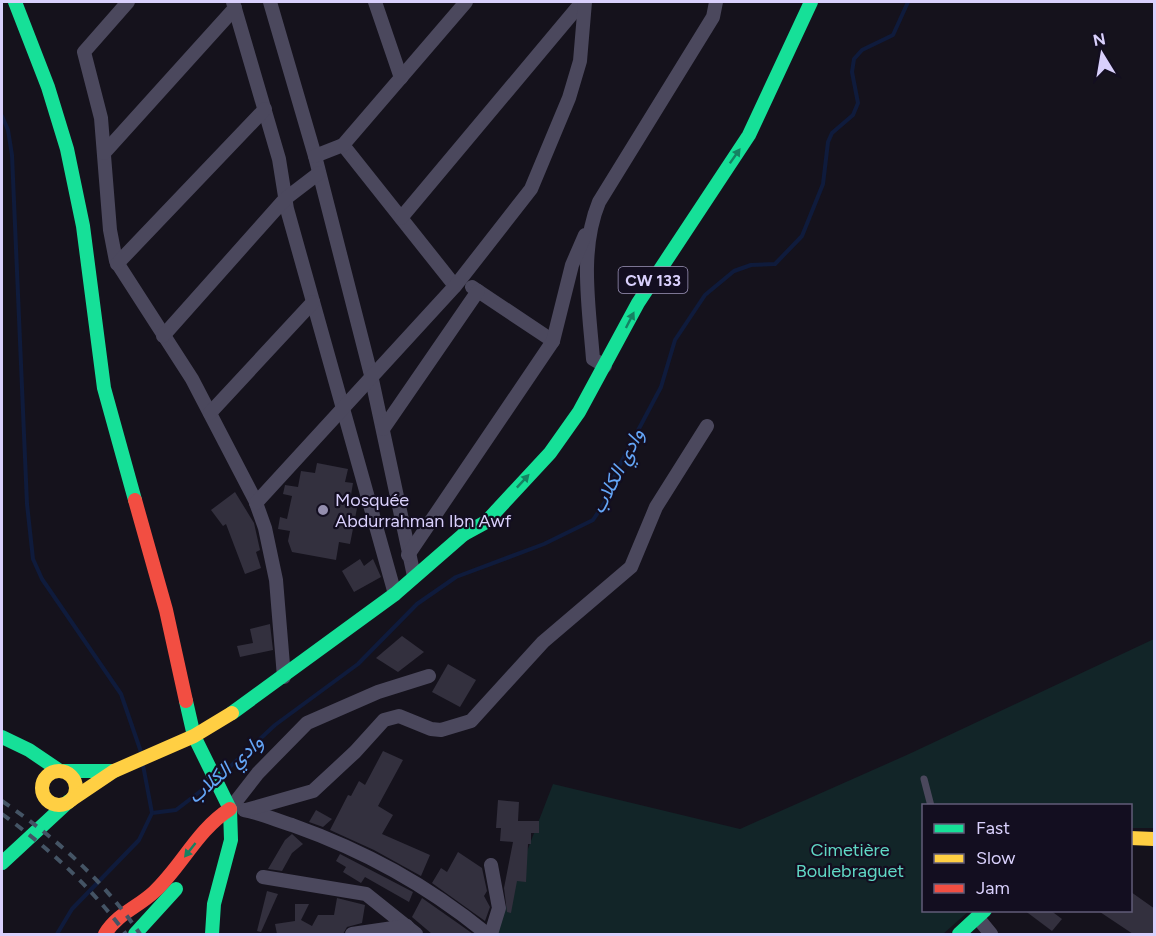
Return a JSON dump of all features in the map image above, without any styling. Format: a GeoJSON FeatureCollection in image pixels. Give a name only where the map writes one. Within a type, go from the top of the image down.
{"type":"FeatureCollection","features":[{"type":"Feature","properties":{"kind":"main road"},"geometry":{"type":"LineString","coordinates":[[15,2],[57,115],[84,228],[94,332],[104,388],[166,610],[194,736],[230,809],[231,840],[214,904],[212,934]]}},
{"type":"Feature","properties":{"kind":"main road"},"geometry":{"type":"LineString","coordinates":[[699,185],[731,139],[756,94],[796,2]]}},
{"type":"Feature","properties":{"kind":"main road","name":"CW 133"},"geometry":{"type":"LineString","coordinates":[[114,771],[168,745],[194,736],[284,677],[395,594],[464,534],[486,522],[550,453],[579,412],[638,303],[749,135],[811,2]]}},
{"type":"Feature","properties":{"kind":"main road","name":"CW 133"},"geometry":{"type":"LineString","coordinates":[[581,379],[637,278]]}},
{"type":"Feature","properties":{"kind":"main road","name":"CW 133"},"geometry":{"type":"LineString","coordinates":[[464,534],[474,515]]}},
{"type":"Feature","properties":{"kind":"main road"},"geometry":{"type":"LineString","coordinates":[[2,737],[29,750],[60,771],[66,772],[74,781],[75,792],[70,800],[53,804],[42,790],[29,750]]}},
{"type":"Feature","properties":{"kind":"main road"},"geometry":{"type":"LineString","coordinates":[[28,840],[48,774],[60,771],[114,771]]}},
{"type":"Feature","properties":{"kind":"main road"},"geometry":{"type":"LineString","coordinates":[[2,863],[70,800],[114,771]]}},
{"type":"Feature","properties":{"kind":"main road"},"geometry":{"type":"LineString","coordinates":[[214,846],[225,830],[230,809]]}},
{"type":"Feature","properties":{"kind":"main road"},"geometry":{"type":"LineString","coordinates":[[105,934],[118,916],[160,887],[214,820],[230,809]]}},
{"type":"Feature","properties":{"kind":"main road"},"geometry":{"type":"LineString","coordinates":[[1132,838],[1155,838]]}},
{"type":"Feature","properties":{"kind":"main road"},"geometry":{"type":"LineString","coordinates":[[135,934],[190,872]]}},
{"type":"Feature","properties":{"kind":"main road"},"geometry":{"type":"LineString","coordinates":[[959,934],[978,913]]}},
{"type":"Feature","properties":{"kind":"street"},"geometry":{"type":"LineString","coordinates":[[128,2],[84,52],[97,94],[111,236],[117,264],[210,413],[256,503],[266,528],[276,580],[284,677]]}},
{"type":"Feature","properties":{"kind":"street"},"geometry":{"type":"LineString","coordinates":[[270,2],[315,156],[371,375],[414,576]]}},
{"type":"Feature","properties":{"kind":"street"},"geometry":{"type":"LineString","coordinates":[[375,2],[401,78]]}},
{"type":"Feature","properties":{"kind":"street"},"geometry":{"type":"LineString","coordinates":[[315,156],[343,145],[466,2]]}},
{"type":"Feature","properties":{"kind":"street"},"geometry":{"type":"LineString","coordinates":[[401,218],[584,2]]}},
{"type":"Feature","properties":{"kind":"street"},"geometry":{"type":"LineString","coordinates":[[256,503],[457,283],[531,189],[569,98],[580,61],[584,2]]}},
{"type":"Feature","properties":{"kind":"street"},"geometry":{"type":"LineString","coordinates":[[408,555],[553,342],[572,265],[599,202],[713,17],[716,2]]}},
{"type":"Feature","properties":{"kind":"street"},"geometry":{"type":"LineString","coordinates":[[104,153],[234,5]]}},
{"type":"Feature","properties":{"kind":"street"},"geometry":{"type":"LineString","coordinates":[[234,5],[279,159],[285,199],[395,594]]}},
{"type":"Feature","properties":{"kind":"street"},"geometry":{"type":"LineString","coordinates":[[117,264],[265,109]]}},
{"type":"Feature","properties":{"kind":"street"},"geometry":{"type":"LineString","coordinates":[[343,145],[457,283],[478,291],[553,342]]}},
{"type":"Feature","properties":{"kind":"street"},"geometry":{"type":"LineString","coordinates":[[163,336],[285,199],[319,172]]}},
{"type":"Feature","properties":{"kind":"street"},"geometry":{"type":"LineString","coordinates":[[591,222],[587,281],[592,359],[605,366]]}},
{"type":"Feature","properties":{"kind":"street"},"geometry":{"type":"LineString","coordinates":[[84,228],[111,236]]}},
{"type":"Feature","properties":{"kind":"street"},"geometry":{"type":"LineString","coordinates":[[382,429],[478,291]]}},
{"type":"Feature","properties":{"kind":"street"},"geometry":{"type":"LineString","coordinates":[[210,413],[313,302]]}},
{"type":"Feature","properties":{"kind":"street"},"geometry":{"type":"LineString","coordinates":[[246,810],[313,791],[355,752],[384,720],[399,716],[431,729],[441,730],[471,721],[543,642],[631,567],[637,558],[645,528],[656,507],[707,426]]}},
{"type":"Feature","properties":{"kind":"street"},"geometry":{"type":"LineString","coordinates":[[230,809],[258,773],[307,723],[378,693],[429,676]]}},
{"type":"Feature","properties":{"kind":"street"},"geometry":{"type":"LineString","coordinates":[[230,809],[246,810],[317,834],[410,878],[489,934],[498,908],[491,865]]}},
{"type":"Feature","properties":{"kind":"street"},"geometry":{"type":"LineString","coordinates":[[263,877],[359,892],[371,898],[412,930]]}},
{"type":"Feature","properties":{"kind":"street"},"geometry":{"type":"LineString","coordinates":[[978,913],[991,934]]}},
{"type":"Feature","properties":{"kind":"street"},"geometry":{"type":"LineString","coordinates":[[352,934],[412,930]]}},
{"type":"Feature","properties":{"kind":"lane"},"geometry":{"type":"LineString","coordinates":[[924,779],[930,804]]}},
{"type":"Feature","properties":{"kind":"green space","name":"Cimetière Boulebraguet"},"geometry":{"type":"Polygon","coordinates":[[[1154,639],[1154,828],[1132,828],[1132,804],[922,804],[922,912],[968,912],[943,934],[495,934],[553,784],[740,829],[909,754],[1154,639]]]}},
{"type":"Feature","properties":{"kind":"building","name":"Mosquée Abdurrahman Ibn Awf"},"geometry":{"type":"Polygon","coordinates":[[[317,463],[348,469],[345,482],[353,483],[350,501],[358,503],[350,544],[339,542],[336,560],[292,552],[288,541],[290,531],[278,529],[280,517],[287,519],[292,496],[283,494],[285,485],[298,487],[301,471],[315,473],[317,463]]]}},
{"type":"Feature","properties":{"kind":"building"},"geometry":{"type":"Polygon","coordinates":[[[235,492],[254,523],[260,550],[256,552],[261,568],[245,574],[226,524],[223,526],[211,510],[235,492]]]}},
{"type":"Feature","properties":{"kind":"building"},"geometry":{"type":"Polygon","coordinates":[[[360,559],[364,566],[373,559],[381,577],[354,592],[342,571],[360,559]]]}},
{"type":"Feature","properties":{"kind":"building"},"geometry":{"type":"Polygon","coordinates":[[[270,624],[273,650],[240,657],[237,646],[253,643],[250,629],[270,624]]]}},
{"type":"Feature","properties":{"kind":"building"},"geometry":{"type":"Polygon","coordinates":[[[402,636],[424,652],[398,672],[376,658],[402,636]]]}},
{"type":"Feature","properties":{"kind":"building"},"geometry":{"type":"Polygon","coordinates":[[[448,664],[476,680],[460,707],[432,692],[448,664]]]}},
{"type":"Feature","properties":{"kind":"building"},"geometry":{"type":"Polygon","coordinates":[[[383,751],[403,760],[378,806],[393,815],[382,834],[430,855],[421,876],[374,850],[330,830],[348,795],[351,796],[359,781],[365,785],[383,751]]]}},
{"type":"Feature","properties":{"kind":"building"},"geometry":{"type":"Polygon","coordinates":[[[498,800],[519,802],[518,821],[539,821],[539,833],[531,833],[531,844],[528,844],[526,882],[517,881],[511,913],[507,912],[504,888],[513,842],[500,841],[501,828],[496,828],[498,800]]]}},
{"type":"Feature","properties":{"kind":"building"},"geometry":{"type":"Polygon","coordinates":[[[316,810],[332,819],[323,827],[309,822],[316,810]]]}},
{"type":"Feature","properties":{"kind":"building"},"geometry":{"type":"Polygon","coordinates":[[[292,834],[303,844],[292,853],[282,871],[268,869],[285,840],[292,834]]]}},
{"type":"Feature","properties":{"kind":"building"},"geometry":{"type":"Polygon","coordinates":[[[458,852],[482,868],[487,891],[484,896],[490,907],[485,921],[432,883],[441,868],[447,872],[458,852]]]}},
{"type":"Feature","properties":{"kind":"building"},"geometry":{"type":"Polygon","coordinates":[[[340,854],[413,892],[409,902],[365,877],[361,883],[343,872],[346,867],[336,861],[340,854]]]}},
{"type":"Feature","properties":{"kind":"building"},"geometry":{"type":"Polygon","coordinates":[[[267,891],[278,894],[261,932],[257,931],[267,891]]]}},
{"type":"Feature","properties":{"kind":"building"},"geometry":{"type":"Polygon","coordinates":[[[1132,893],[1155,909],[1155,934],[1133,934],[1100,912],[1132,912],[1132,893]]]}},
{"type":"Feature","properties":{"kind":"building"},"geometry":{"type":"Polygon","coordinates":[[[337,898],[365,905],[362,923],[347,927],[343,934],[277,934],[275,924],[295,921],[295,904],[309,904],[301,920],[312,926],[318,915],[334,915],[337,898]]]}},
{"type":"Feature","properties":{"kind":"building"},"geometry":{"type":"Polygon","coordinates":[[[422,898],[473,934],[432,934],[412,917],[422,898]]]}},
{"type":"Feature","properties":{"kind":"building"},"geometry":{"type":"Polygon","coordinates":[[[1027,912],[1053,912],[1062,919],[1052,931],[1027,912]]]}},
{"type":"Feature","properties":{"kind":"waterway","name":"وادي الكلاب"},"geometry":{"type":"LineString","coordinates":[[221,775],[275,725],[358,664],[417,604],[456,577],[544,544],[593,520],[607,499],[616,472],[661,387],[675,340],[705,295],[734,271],[751,265],[775,264],[802,236],[823,184],[828,142],[832,133],[853,115],[858,103],[852,72],[854,59],[862,50],[893,35],[908,2]]}},
{"type":"Feature","properties":{"kind":"waterway","name":"وادي الكلاب"},"geometry":{"type":"LineString","coordinates":[[2,116],[8,130],[12,155],[27,504],[33,559],[42,579],[121,694],[141,752]]}},
{"type":"Feature","properties":{"kind":"waterway","name":"وادي الكلاب"},"geometry":{"type":"LineString","coordinates":[[57,934],[72,909],[139,840],[152,813],[143,765]]}},
{"type":"Feature","properties":{"kind":"waterway","name":"وادي الكلاب"},"geometry":{"type":"LineString","coordinates":[[152,813],[176,810],[210,784]]}},
{"type":"Feature","properties":{"kind":"railway"},"geometry":{"type":"LineString","coordinates":[[2,801],[60,845],[77,861],[126,914],[140,934]]}},
{"type":"Feature","properties":{"kind":"railway"},"geometry":{"type":"LineString","coordinates":[[2,814],[68,869],[126,934]]}},
{"type":"Feature","properties":{"kind":"traffic: fast"},"geometry":{"type":"LineString","coordinates":[[15,2],[48,87],[67,149],[83,226],[104,388],[135,500]]}},
{"type":"Feature","properties":{"kind":"traffic: fast"},"geometry":{"type":"LineString","coordinates":[[464,534],[486,522],[550,453],[579,412],[638,303],[749,135],[811,2]]}},
{"type":"Feature","properties":{"kind":"traffic: fast"},"geometry":{"type":"LineString","coordinates":[[232,713],[395,594],[464,534]]}},
{"type":"Feature","properties":{"kind":"traffic: fast"},"geometry":{"type":"LineString","coordinates":[[186,701],[194,736],[230,809],[231,840],[214,904],[212,934]]}},
{"type":"Feature","properties":{"kind":"traffic: fast"},"geometry":{"type":"LineString","coordinates":[[2,737],[29,750],[60,771],[114,771]]}},
{"type":"Feature","properties":{"kind":"traffic: fast"},"geometry":{"type":"LineString","coordinates":[[2,863],[69,801]]}},
{"type":"Feature","properties":{"kind":"traffic: fast"},"geometry":{"type":"LineString","coordinates":[[135,934],[176,889]]}},
{"type":"Feature","properties":{"kind":"traffic: fast"},"geometry":{"type":"LineString","coordinates":[[959,934],[983,912]]}},
{"type":"Feature","properties":{"kind":"traffic: slow"},"geometry":{"type":"LineString","coordinates":[[71,800],[114,771],[194,736],[232,713]]}},
{"type":"Feature","properties":{"kind":"traffic: slow"},"geometry":{"type":"LineString","coordinates":[[59,771],[71,776],[76,788],[71,800],[59,805],[47,800],[42,788],[47,776],[59,771]]}},
{"type":"Feature","properties":{"kind":"traffic: slow"},"geometry":{"type":"LineString","coordinates":[[1132,838],[1154,839]]}},
{"type":"Feature","properties":{"kind":"traffic: jam"},"geometry":{"type":"LineString","coordinates":[[135,500],[166,610],[186,701]]}},
{"type":"Feature","properties":{"kind":"traffic: jam"},"geometry":{"type":"LineString","coordinates":[[105,934],[122,916],[154,892],[208,827],[230,809]]}},
{"type":"Feature","properties":{"kind":"place","name":"Mosquée Abdurrahman Ibn Awf"},"geometry":{"type":"Point","coordinates":[323,510]}}]}
